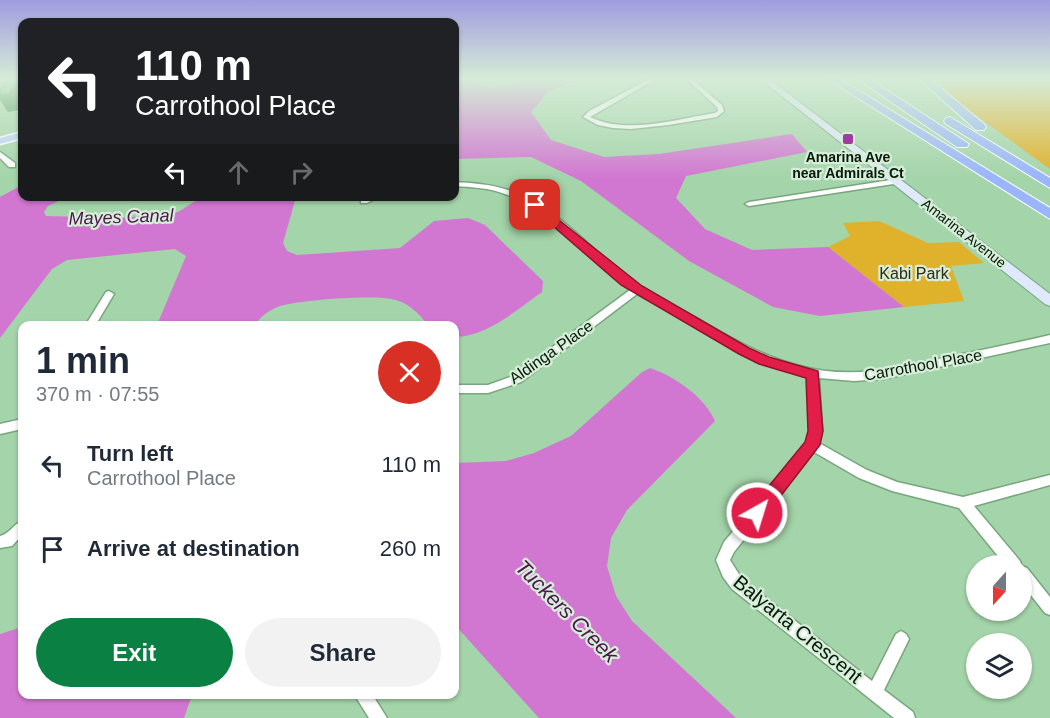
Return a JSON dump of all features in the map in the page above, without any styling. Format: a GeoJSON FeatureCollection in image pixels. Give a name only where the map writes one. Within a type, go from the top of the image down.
{"type":"FeatureCollection","features":[{"type":"Feature","properties":{"kind":"highway"},"geometry":{"type":"LineString","coordinates":[[885,112],[1050,214]]}},
{"type":"Feature","properties":{"kind":"highway"},"geometry":{"type":"LineString","coordinates":[[912,112],[1050,201]]}},
{"type":"Feature","properties":{"kind":"highway"},"geometry":{"type":"LineString","coordinates":[[935,112],[1050,184]]}},
{"type":"Feature","properties":{"kind":"highway"},"geometry":{"type":"LineString","coordinates":[[962,112],[1050,178]]}},
{"type":"Feature","properties":{"kind":"street"},"geometry":{"type":"LineString","coordinates":[[591,112],[586,117],[591,120],[621,127],[717,115],[720,112]]}},
{"type":"Feature","properties":{"kind":"street","name":"Amarina Avenue"},"geometry":{"type":"LineString","coordinates":[[807,112],[1050,301]]}},
{"type":"Feature","properties":{"kind":"street"},"geometry":{"type":"LineString","coordinates":[[0,154],[12,165]]}},
{"type":"Feature","properties":{"kind":"street"},"geometry":{"type":"LineString","coordinates":[[749,204],[897,181]]}},
{"type":"Feature","properties":{"kind":"street","name":"Carrothool Place"},"geometry":{"type":"LineString","coordinates":[[459,184],[487,185],[522,196],[637,289],[744,351],[764,360],[813,375],[861,377],[883,375],[1050,339]]}},
{"type":"Feature","properties":{"kind":"street","name":"Aldinga Place"},"geometry":{"type":"LineString","coordinates":[[459,389],[488,389],[517,379],[637,289]]}},
{"type":"Feature","properties":{"kind":"street"},"geometry":{"type":"LineString","coordinates":[[93,321],[109,294]]}},
{"type":"Feature","properties":{"kind":"street"},"geometry":{"type":"LineString","coordinates":[[813,375],[816,431],[812,445],[863,474],[896,487],[963,503],[1050,480]]}},
{"type":"Feature","properties":{"kind":"street"},"geometry":{"type":"LineString","coordinates":[[0,429],[18,425]]}},
{"type":"Feature","properties":{"kind":"street","name":"Balyarta Crescent"},"geometry":{"type":"LineString","coordinates":[[812,445],[729,547],[723,560],[737,584],[907,718]]}},
{"type":"Feature","properties":{"kind":"street"},"geometry":{"type":"LineString","coordinates":[[963,503],[1006,555]]}},
{"type":"Feature","properties":{"kind":"street"},"geometry":{"type":"LineString","coordinates":[[0,542],[7,541],[18,531]]}},
{"type":"Feature","properties":{"kind":"street"},"geometry":{"type":"LineString","coordinates":[[1032,586],[1050,608]]}},
{"type":"Feature","properties":{"kind":"street"},"geometry":{"type":"LineString","coordinates":[[875,692],[901,639]]}},
{"type":"Feature","properties":{"kind":"street"},"geometry":{"type":"LineString","coordinates":[[366,699],[379,718]]}},
{"type":"Feature","properties":{"kind":"green space"},"geometry":{"type":"Polygon","coordinates":[[[971,112],[1050,112],[1050,169],[971,112]]]}},
{"type":"Feature","properties":{"kind":"green space","name":"Kabi Park"},"geometry":{"type":"Polygon","coordinates":[[[879,221],[928,243],[959,242],[984,263],[951,266],[964,301],[904,307],[828,247],[850,236],[843,223],[879,221]]]}},
{"type":"Feature","properties":{"kind":"water"},"geometry":{"type":"Polygon","coordinates":[[[459,112],[531,112],[551,140],[604,157],[659,154],[792,134],[807,152],[686,176],[676,198],[705,229],[752,250],[828,247],[904,307],[820,316],[773,307],[689,261],[581,181],[531,157],[459,159],[459,112]]]}},
{"type":"Feature","properties":{"kind":"water"},"geometry":{"type":"Polygon","coordinates":[[[18,187],[18,201],[59,201],[48,206],[44,212],[46,216],[122,218],[178,212],[196,201],[295,201],[283,243],[287,251],[297,255],[400,248],[434,221],[468,218],[485,225],[543,281],[542,292],[490,327],[459,337],[459,321],[424,321],[406,304],[386,298],[320,300],[290,304],[272,309],[258,321],[159,321],[186,256],[175,249],[67,260],[52,269],[0,338],[0,197],[18,187]]]}},
{"type":"Feature","properties":{"kind":"water","name":"Tuckers Creek"},"geometry":{"type":"Polygon","coordinates":[[[650,368],[688,388],[704,404],[715,421],[627,510],[611,538],[607,566],[616,596],[632,621],[736,718],[539,718],[459,629],[459,463],[506,461],[534,453],[571,436],[642,372],[650,368]]]}},
{"type":"Feature","properties":{"kind":"water"},"geometry":{"type":"Polygon","coordinates":[[[18,628],[18,699],[191,699],[184,718],[0,718],[0,634],[18,628]]]}},
{"type":"Feature","properties":{"kind":"place","name":"Amarina Ave near Admirals Ct"},"geometry":{"type":"Point","coordinates":[848,139]}},
{"type":"Feature","properties":{"kind":"route"},"geometry":{"type":"LineString","coordinates":[[535,205],[637,289],[744,351],[764,360],[813,375],[816,431],[812,445],[757,513]]}},
{"type":"Feature","properties":{"kind":"water label","name":"Mayes Canal"},"geometry":{"type":"Point","coordinates":[121,217]}}]}
